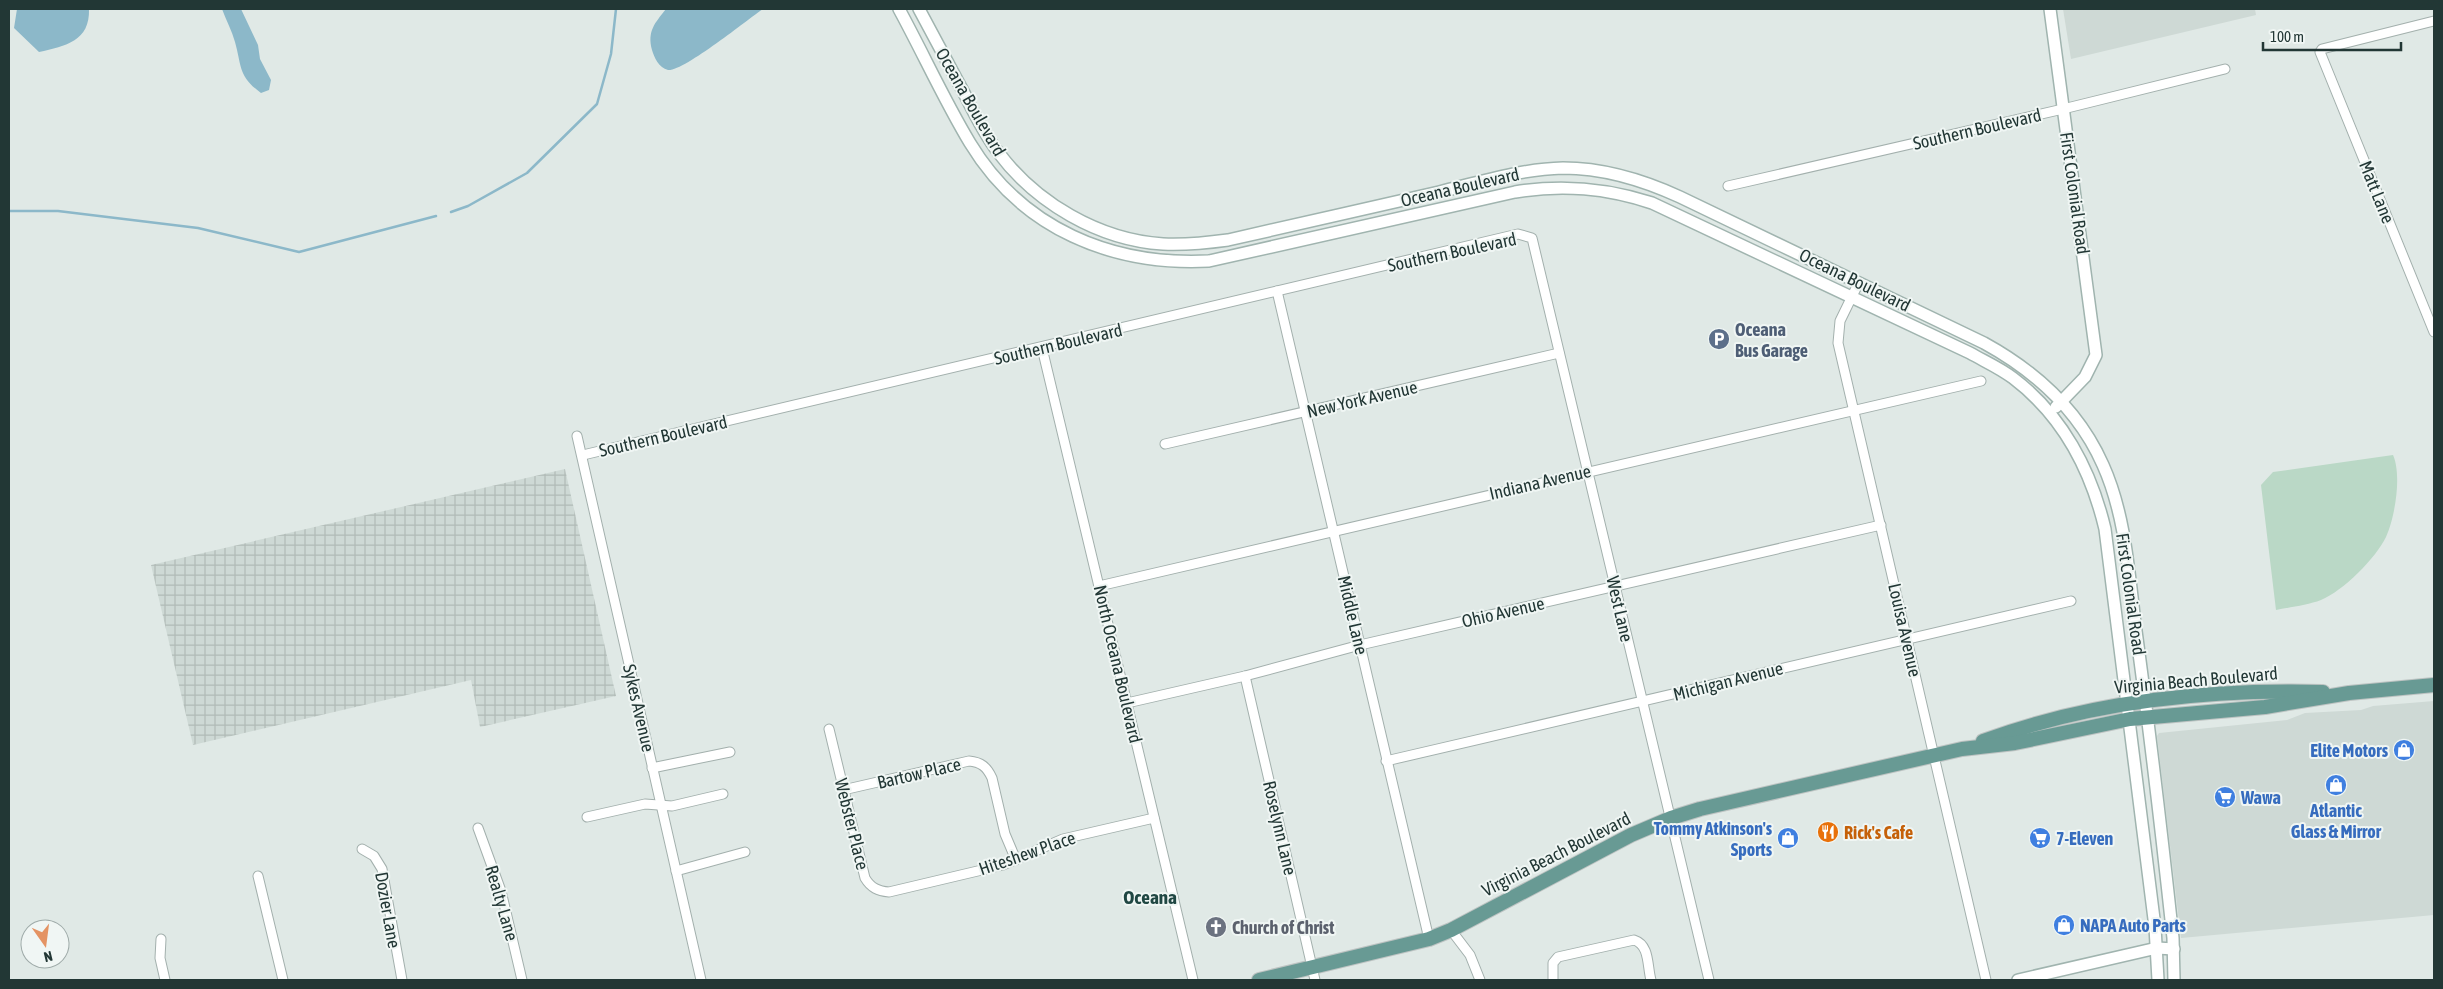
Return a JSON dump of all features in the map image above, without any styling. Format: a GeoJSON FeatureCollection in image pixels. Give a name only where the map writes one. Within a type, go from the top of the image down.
{"type":"FeatureCollection","features":[{"type":"Feature","properties":{"kind":"main road","name":"Oceana Boulevard"},"geometry":{"type":"LineString","coordinates":[[899,9],[970,143],[994,176],[1024,205],[1055,227],[1083,242],[1132,257],[1162,261],[1209,261],[1515,192],[1540,188],[1589,187],[1622,193],[1652,203],[1992,365],[2012,377],[2051,414]]}},
{"type":"Feature","properties":{"kind":"main road","name":"Oceana Boulevard"},"geometry":{"type":"LineString","coordinates":[[919,9],[985,134],[998,152],[1025,183],[1064,213],[1086,224],[1132,239],[1162,244],[1196,244],[1228,240],[1512,175],[1563,168],[1594,170],[1622,175],[1656,186],[1859,282],[2007,356],[2042,382],[2061,402]]}},
{"type":"Feature","properties":{"kind":"main road","name":"First Colonial Road"},"geometry":{"type":"LineString","coordinates":[[2050,9],[2096,355],[2084,377],[2061,402],[2092,443],[2103,465],[2114,496],[2125,545],[2174,949],[2174,980]]}},
{"type":"Feature","properties":{"kind":"main road"},"geometry":{"type":"LineString","coordinates":[[1055,227],[1064,213]]}},
{"type":"Feature","properties":{"kind":"main road"},"geometry":{"type":"LineString","coordinates":[[2051,414],[2061,402]]}},
{"type":"Feature","properties":{"kind":"main road","name":"First Colonial Road"},"geometry":{"type":"LineString","coordinates":[[2051,414],[2078,455],[2099,504],[2105,529],[2128,702],[2157,948],[2158,980]]}},
{"type":"Feature","properties":{"kind":"main road","name":"Virginia Beach Boulevard"},"geometry":{"type":"LineString","coordinates":[[1259,980],[1313,974],[1429,939],[1451,930],[1605,848],[1671,818],[1700,809],[1933,755],[1962,749],[2015,743],[2130,719],[2278,706],[2349,693],[2434,685]]}},
{"type":"Feature","properties":{"kind":"main road","name":"Virginia Beach Boulevard"},"geometry":{"type":"LineString","coordinates":[[1962,749],[2012,731],[2128,702],[2284,691],[2349,693]]}},
{"type":"Feature","properties":{"kind":"main road"},"geometry":{"type":"LineString","coordinates":[[2018,980],[2157,948],[2174,949]]}},
{"type":"Feature","properties":{"kind":"street","name":"Matt Lane"},"geometry":{"type":"LineString","coordinates":[[2434,20],[2322,48],[2320,52],[2434,332]]}},
{"type":"Feature","properties":{"kind":"street","name":"Southern Boulevard"},"geometry":{"type":"LineString","coordinates":[[1728,186],[2064,109],[2225,69]]}},
{"type":"Feature","properties":{"kind":"street","name":"Southern Boulevard"},"geometry":{"type":"LineString","coordinates":[[583,455],[1518,234],[1532,238]]}},
{"type":"Feature","properties":{"kind":"street","name":"West Lane"},"geometry":{"type":"LineString","coordinates":[[1532,238],[1709,980]]}},
{"type":"Feature","properties":{"kind":"street","name":"Louisa Avenue"},"geometry":{"type":"LineString","coordinates":[[1859,282],[1849,298],[1840,321],[1838,343],[1986,980]]}},
{"type":"Feature","properties":{"kind":"street","name":"Middle Lane"},"geometry":{"type":"LineString","coordinates":[[1277,291],[1429,939]]}},
{"type":"Feature","properties":{"kind":"street","name":"North Oceana Boulevard"},"geometry":{"type":"LineString","coordinates":[[1042,348],[1193,980]]}},
{"type":"Feature","properties":{"kind":"street","name":"New York Avenue"},"geometry":{"type":"LineString","coordinates":[[1165,444],[1559,353]]}},
{"type":"Feature","properties":{"kind":"street","name":"Indiana Avenue"},"geometry":{"type":"LineString","coordinates":[[1099,586],[1333,530],[1981,381]]}},
{"type":"Feature","properties":{"kind":"street","name":"Sykes Avenue"},"geometry":{"type":"LineString","coordinates":[[577,436],[583,455],[701,980]]}},
{"type":"Feature","properties":{"kind":"street","name":"Ohio Avenue"},"geometry":{"type":"LineString","coordinates":[[1127,703],[1244,676],[1360,645],[1881,525]]}},
{"type":"Feature","properties":{"kind":"street","name":"Michigan Avenue"},"geometry":{"type":"LineString","coordinates":[[1386,761],[2071,601]]}},
{"type":"Feature","properties":{"kind":"street","name":"Roselynn Lane"},"geometry":{"type":"LineString","coordinates":[[1244,676],[1313,974]]}},
{"type":"Feature","properties":{"kind":"street","name":"Webster Place"},"geometry":{"type":"LineString","coordinates":[[829,729],[865,878],[869,884],[881,892],[889,892],[930,882]]}},
{"type":"Feature","properties":{"kind":"street"},"geometry":{"type":"LineString","coordinates":[[652,768],[730,752]]}},
{"type":"Feature","properties":{"kind":"street","name":"Bartow Place"},"geometry":{"type":"LineString","coordinates":[[843,790],[969,761],[980,763],[989,771],[992,778],[1006,834],[1016,860]]}},
{"type":"Feature","properties":{"kind":"street"},"geometry":{"type":"LineString","coordinates":[[587,817],[645,804],[661,806],[681,805],[723,794]]}},
{"type":"Feature","properties":{"kind":"street","name":"Hiteshew Place"},"geometry":{"type":"LineString","coordinates":[[930,882],[997,867],[1063,838],[1154,818]]}},
{"type":"Feature","properties":{"kind":"street","name":"Realty Lane"},"geometry":{"type":"LineString","coordinates":[[478,828],[501,891],[522,980]]}},
{"type":"Feature","properties":{"kind":"street","name":"Dozier Lane"},"geometry":{"type":"LineString","coordinates":[[362,848],[374,856],[382,869],[402,980]]}},
{"type":"Feature","properties":{"kind":"street"},"geometry":{"type":"LineString","coordinates":[[676,871],[745,852]]}},
{"type":"Feature","properties":{"kind":"street"},"geometry":{"type":"LineString","coordinates":[[258,876],[283,980]]}},
{"type":"Feature","properties":{"kind":"street"},"geometry":{"type":"LineString","coordinates":[[1451,930],[1470,955],[1480,980]]}},
{"type":"Feature","properties":{"kind":"street"},"geometry":{"type":"LineString","coordinates":[[162,939],[160,958],[165,980]]}},
{"type":"Feature","properties":{"kind":"street"},"geometry":{"type":"LineString","coordinates":[[1554,980],[1553,963],[1558,957],[1634,940],[1639,942],[1646,950],[1651,980]]}},
{"type":"Feature","properties":{"kind":"shaded area"},"geometry":{"type":"Polygon","coordinates":[[[2063,9],[2255,9],[2256,15],[2071,59],[2063,9]]]}},
{"type":"Feature","properties":{"kind":"shaded area"},"geometry":{"type":"Polygon","coordinates":[[[565,469],[616,696],[480,727],[471,680],[193,745],[151,565],[565,469]]]}},
{"type":"Feature","properties":{"kind":"shaded area"},"geometry":{"type":"Polygon","coordinates":[[[2434,701],[2434,915],[2181,938],[2157,736],[2159,733],[2287,720],[2305,713],[2361,710],[2373,706],[2434,701]]]}},
{"type":"Feature","properties":{"kind":"green space"},"geometry":{"type":"Polygon","coordinates":[[[2393,455],[2397,473],[2395,508],[2386,537],[2375,554],[2349,582],[2330,596],[2311,603],[2276,610],[2261,485],[2273,472],[2393,455]]]}},
{"type":"Feature","properties":{"kind":"water"},"geometry":{"type":"Polygon","coordinates":[[[17,9],[89,9],[88,20],[81,35],[67,44],[39,52],[14,28],[17,9]]]}},
{"type":"Feature","properties":{"kind":"water"},"geometry":{"type":"Polygon","coordinates":[[[222,9],[241,9],[258,45],[260,59],[271,80],[269,90],[261,93],[245,76],[240,65],[234,38],[222,9]]]}},
{"type":"Feature","properties":{"kind":"water"},"geometry":{"type":"Polygon","coordinates":[[[666,9],[763,9],[687,63],[668,70],[657,62],[651,43],[651,32],[666,9]]]}},
{"type":"Feature","properties":{"kind":"waterway"},"geometry":{"type":"LineString","coordinates":[[451,212],[468,206],[527,173],[597,104],[611,54],[616,9]]}},
{"type":"Feature","properties":{"kind":"waterway"},"geometry":{"type":"LineString","coordinates":[[9,211],[58,211],[198,228],[299,252],[436,216]]}},
{"type":"Feature","properties":{"kind":"place","name":"Oceana Bus Garage"},"geometry":{"type":"Point","coordinates":[1719,339]}},
{"type":"Feature","properties":{"kind":"place","name":"Elite Motors"},"geometry":{"type":"Point","coordinates":[2404,750]}},
{"type":"Feature","properties":{"kind":"place","name":"Atlantic Glass & Mirror"},"geometry":{"type":"Point","coordinates":[2336,785]}},
{"type":"Feature","properties":{"kind":"place","name":"Wawa"},"geometry":{"type":"Point","coordinates":[2225,797]}},
{"type":"Feature","properties":{"kind":"place","name":"Rick's Cafe"},"geometry":{"type":"Point","coordinates":[1828,832]}},
{"type":"Feature","properties":{"kind":"place","name":"Tommy Atkinson's Sports"},"geometry":{"type":"Point","coordinates":[1788,838]}},
{"type":"Feature","properties":{"kind":"place","name":"7-Eleven"},"geometry":{"type":"Point","coordinates":[2040,838]}},
{"type":"Feature","properties":{"kind":"place","name":"NAPA Auto Parts"},"geometry":{"type":"Point","coordinates":[2064,925]}},
{"type":"Feature","properties":{"kind":"place","name":"Church of Christ"},"geometry":{"type":"Point","coordinates":[1216,927]}},
{"type":"Feature","properties":{"kind":"district","name":"Oceana"},"geometry":{"type":"Point","coordinates":[1150,897]}}]}
